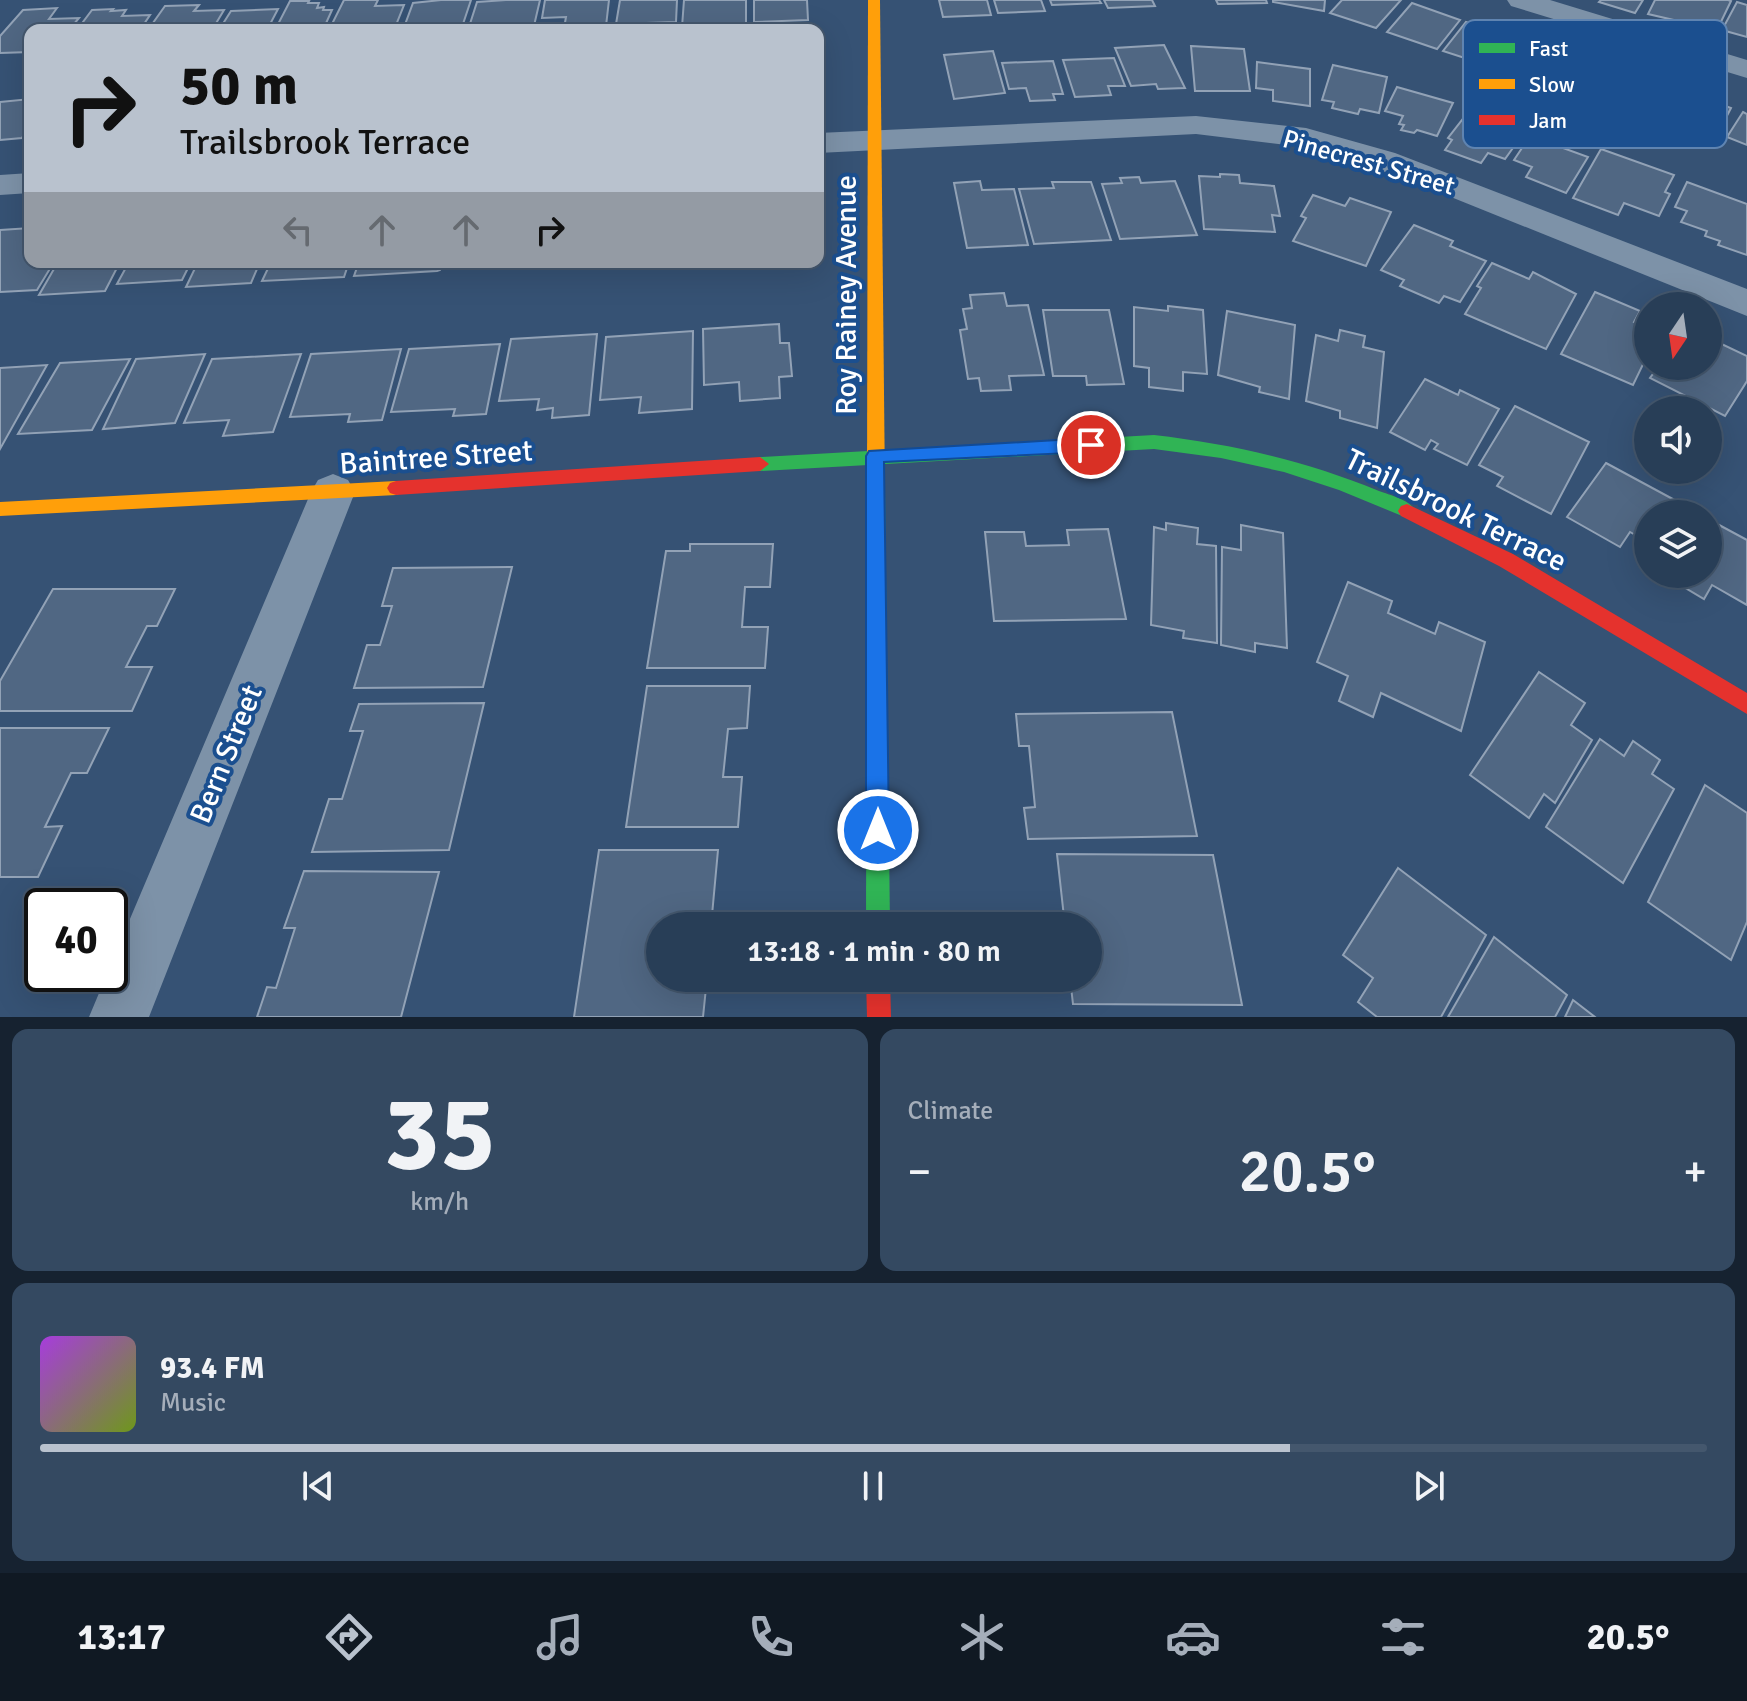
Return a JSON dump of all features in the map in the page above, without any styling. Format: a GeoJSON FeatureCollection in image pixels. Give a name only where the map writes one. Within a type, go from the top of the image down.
{"type":"FeatureCollection","features":[{"type":"Feature","properties":{"kind":"street","name":"Roy Rainey Avenue"},"geometry":{"type":"LineString","coordinates":[[874,0],[878,912]]}},
{"type":"Feature","properties":{"kind":"street"},"geometry":{"type":"LineString","coordinates":[[1521,0],[1587,20]]}},
{"type":"Feature","properties":{"kind":"street"},"geometry":{"type":"LineString","coordinates":[[1727,63],[1747,69]]}},
{"type":"Feature","properties":{"kind":"street","name":"Pinecrest Street"},"geometry":{"type":"LineString","coordinates":[[824,143],[1196,125],[1306,138],[1383,160],[1453,186],[1747,303]]}},
{"type":"Feature","properties":{"kind":"street"},"geometry":{"type":"LineString","coordinates":[[0,185],[24,183]]}},
{"type":"Feature","properties":{"kind":"street","name":"Trailsbrook Terrace"},"geometry":{"type":"LineString","coordinates":[[875,456],[1154,442],[1206,447],[1306,469],[1352,485],[1506,560],[1747,704]]}},
{"type":"Feature","properties":{"kind":"street","name":"Baintree Street"},"geometry":{"type":"LineString","coordinates":[[0,509],[333,492],[875,456]]}},
{"type":"Feature","properties":{"kind":"street","name":"Bern Street"},"geometry":{"type":"LineString","coordinates":[[119,1017],[333,492]]}},
{"type":"Feature","properties":{"kind":"street"},"geometry":{"type":"LineString","coordinates":[[878,992],[879,1017]]}},
{"type":"Feature","properties":{"kind":"building"},"geometry":{"type":"Polygon","coordinates":[[[344,0],[378,0],[375,6],[404,5],[396,24],[332,24],[344,0]]]}},
{"type":"Feature","properties":{"kind":"building"},"geometry":{"type":"Polygon","coordinates":[[[471,0],[463,24],[405,24],[413,3],[471,0]]]}},
{"type":"Feature","properties":{"kind":"building"},"geometry":{"type":"Polygon","coordinates":[[[540,0],[534,24],[470,24],[477,2],[540,0]]]}},
{"type":"Feature","properties":{"kind":"building"},"geometry":{"type":"Polygon","coordinates":[[[545,0],[609,0],[606,24],[565,24],[566,17],[542,18],[545,0]]]}},
{"type":"Feature","properties":{"kind":"building"},"geometry":{"type":"Polygon","coordinates":[[[620,0],[677,0],[676,22],[616,24],[620,0]]]}},
{"type":"Feature","properties":{"kind":"building"},"geometry":{"type":"Polygon","coordinates":[[[684,0],[746,0],[746,24],[682,24],[684,0]]]}},
{"type":"Feature","properties":{"kind":"building"},"geometry":{"type":"Polygon","coordinates":[[[754,0],[807,0],[808,20],[754,22],[754,0]]]}},
{"type":"Feature","properties":{"kind":"building"},"geometry":{"type":"Polygon","coordinates":[[[939,0],[987,0],[991,15],[943,17],[939,0]]]}},
{"type":"Feature","properties":{"kind":"building"},"geometry":{"type":"Polygon","coordinates":[[[994,0],[1041,0],[1045,11],[998,13],[994,0]]]}},
{"type":"Feature","properties":{"kind":"building"},"geometry":{"type":"Polygon","coordinates":[[[1050,0],[1099,0],[1101,3],[1052,5],[1050,0]]]}},
{"type":"Feature","properties":{"kind":"building"},"geometry":{"type":"Polygon","coordinates":[[[1104,0],[1152,0],[1155,6],[1108,8],[1104,0]]]}},
{"type":"Feature","properties":{"kind":"building"},"geometry":{"type":"Polygon","coordinates":[[[1216,0],[1266,0],[1267,3],[1218,4],[1216,0]]]}},
{"type":"Feature","properties":{"kind":"building"},"geometry":{"type":"Polygon","coordinates":[[[1325,0],[1324,11],[1273,2],[1325,0]]]}},
{"type":"Feature","properties":{"kind":"building"},"geometry":{"type":"Polygon","coordinates":[[[1342,0],[1401,0],[1376,28],[1330,13],[1342,0]]]}},
{"type":"Feature","properties":{"kind":"building"},"geometry":{"type":"Polygon","coordinates":[[[1643,0],[1635,13],[1599,2],[1643,0]]]}},
{"type":"Feature","properties":{"kind":"building"},"geometry":{"type":"Polygon","coordinates":[[[1655,0],[1731,1],[1722,20],[1674,20],[1648,14],[1655,0]]]}},
{"type":"Feature","properties":{"kind":"building"},"geometry":{"type":"Polygon","coordinates":[[[290,1],[319,3],[317,8],[332,10],[326,24],[278,24],[290,1]]]}},
{"type":"Feature","properties":{"kind":"building"},"geometry":{"type":"Polygon","coordinates":[[[1737,2],[1747,5],[1747,37],[1727,31],[1727,21],[1737,2]]]}},
{"type":"Feature","properties":{"kind":"building"},"geometry":{"type":"Polygon","coordinates":[[[1412,3],[1460,20],[1437,49],[1387,32],[1412,3]]]}},
{"type":"Feature","properties":{"kind":"building"},"geometry":{"type":"Polygon","coordinates":[[[199,5],[194,11],[224,10],[216,24],[152,24],[165,6],[199,5]]]}},
{"type":"Feature","properties":{"kind":"building"},"geometry":{"type":"Polygon","coordinates":[[[57,8],[49,19],[79,18],[74,24],[24,24],[24,52],[0,53],[0,36],[23,10],[57,8]]]}},
{"type":"Feature","properties":{"kind":"building"},"geometry":{"type":"Polygon","coordinates":[[[278,9],[270,24],[223,24],[231,11],[278,9]]]}},
{"type":"Feature","properties":{"kind":"building"},"geometry":{"type":"Polygon","coordinates":[[[92,10],[126,10],[122,16],[150,15],[144,24],[82,24],[92,10]]]}},
{"type":"Feature","properties":{"kind":"building"},"geometry":{"type":"Polygon","coordinates":[[[1463,26],[1463,57],[1443,51],[1463,26]]]}},
{"type":"Feature","properties":{"kind":"building"},"geometry":{"type":"Polygon","coordinates":[[[1164,45],[1185,88],[1158,89],[1156,84],[1131,86],[1115,48],[1164,45]]]}},
{"type":"Feature","properties":{"kind":"building"},"geometry":{"type":"Polygon","coordinates":[[[1191,46],[1244,49],[1250,91],[1195,91],[1191,46]]]}},
{"type":"Feature","properties":{"kind":"building"},"geometry":{"type":"Polygon","coordinates":[[[993,51],[1005,93],[954,99],[944,55],[993,51]]]}},
{"type":"Feature","properties":{"kind":"building"},"geometry":{"type":"Polygon","coordinates":[[[1114,58],[1125,86],[1108,86],[1111,95],[1075,97],[1063,60],[1114,58]]]}},
{"type":"Feature","properties":{"kind":"building"},"geometry":{"type":"Polygon","coordinates":[[[1053,61],[1063,94],[1053,94],[1055,100],[1030,101],[1026,88],[1009,89],[1002,63],[1053,61]]]}},
{"type":"Feature","properties":{"kind":"building"},"geometry":{"type":"Polygon","coordinates":[[[1257,62],[1310,69],[1310,106],[1273,101],[1273,90],[1256,88],[1257,62]]]}},
{"type":"Feature","properties":{"kind":"building"},"geometry":{"type":"Polygon","coordinates":[[[1333,65],[1387,77],[1379,113],[1360,109],[1358,114],[1332,108],[1334,102],[1322,100],[1333,65]]]}},
{"type":"Feature","properties":{"kind":"building"},"geometry":{"type":"Polygon","coordinates":[[[1397,87],[1453,103],[1437,136],[1417,130],[1414,133],[1401,130],[1404,125],[1399,124],[1403,116],[1385,111],[1397,87]]]}},
{"type":"Feature","properties":{"kind":"building"},"geometry":{"type":"Polygon","coordinates":[[[24,100],[22,138],[0,140],[0,102],[24,100]]]}},
{"type":"Feature","properties":{"kind":"building"},"geometry":{"type":"Polygon","coordinates":[[[1743,112],[1747,114],[1747,145],[1727,137],[1743,112]]]}},
{"type":"Feature","properties":{"kind":"building"},"geometry":{"type":"Polygon","coordinates":[[[1463,119],[1463,148],[1513,148],[1505,159],[1488,153],[1481,163],[1445,150],[1452,140],[1448,138],[1463,119]]]}},
{"type":"Feature","properties":{"kind":"building"},"geometry":{"type":"Polygon","coordinates":[[[1522,148],[1563,148],[1588,157],[1566,193],[1526,177],[1532,167],[1514,160],[1522,148]]]}},
{"type":"Feature","properties":{"kind":"building"},"geometry":{"type":"Polygon","coordinates":[[[1601,149],[1674,175],[1665,192],[1670,194],[1659,216],[1624,203],[1618,215],[1573,198],[1601,149]]]}},
{"type":"Feature","properties":{"kind":"building"},"geometry":{"type":"Polygon","coordinates":[[[1220,174],[1239,175],[1240,183],[1274,186],[1280,216],[1272,215],[1275,232],[1204,229],[1199,176],[1220,177],[1220,174]]]}},
{"type":"Feature","properties":{"kind":"building"},"geometry":{"type":"Polygon","coordinates":[[[1139,177],[1141,183],[1175,181],[1197,235],[1120,239],[1102,184],[1122,183],[1120,178],[1139,177]]]}},
{"type":"Feature","properties":{"kind":"building"},"geometry":{"type":"Polygon","coordinates":[[[980,181],[982,190],[1014,189],[1028,245],[967,248],[954,183],[980,181]]]}},
{"type":"Feature","properties":{"kind":"building"},"geometry":{"type":"Polygon","coordinates":[[[1052,182],[1091,182],[1111,240],[1034,244],[1019,189],[1054,188],[1052,182]]]}},
{"type":"Feature","properties":{"kind":"building"},"geometry":{"type":"Polygon","coordinates":[[[1687,182],[1747,204],[1747,255],[1718,245],[1720,241],[1705,236],[1707,231],[1681,222],[1687,211],[1675,207],[1687,182]]]}},
{"type":"Feature","properties":{"kind":"building"},"geometry":{"type":"Polygon","coordinates":[[[1313,195],[1345,206],[1350,198],[1391,212],[1366,266],[1293,241],[1306,218],[1301,216],[1313,195]]]}},
{"type":"Feature","properties":{"kind":"building"},"geometry":{"type":"Polygon","coordinates":[[[1414,225],[1453,241],[1450,246],[1486,261],[1460,302],[1444,296],[1439,303],[1400,286],[1404,280],[1381,270],[1414,225]]]}},
{"type":"Feature","properties":{"kind":"building"},"geometry":{"type":"Polygon","coordinates":[[[24,228],[24,268],[50,268],[37,290],[0,292],[0,230],[24,228]]]}},
{"type":"Feature","properties":{"kind":"building"},"geometry":{"type":"Polygon","coordinates":[[[1492,263],[1529,279],[1533,272],[1576,294],[1546,349],[1465,314],[1481,288],[1477,286],[1492,263]]]}},
{"type":"Feature","properties":{"kind":"building"},"geometry":{"type":"Polygon","coordinates":[[[55,268],[117,268],[105,291],[39,295],[55,268]]]}},
{"type":"Feature","properties":{"kind":"building"},"geometry":{"type":"Polygon","coordinates":[[[126,268],[188,268],[182,280],[117,284],[126,268]]]}},
{"type":"Feature","properties":{"kind":"building"},"geometry":{"type":"Polygon","coordinates":[[[195,268],[257,268],[251,283],[186,287],[195,268]]]}},
{"type":"Feature","properties":{"kind":"building"},"geometry":{"type":"Polygon","coordinates":[[[268,268],[347,268],[344,277],[262,281],[268,268]]]}},
{"type":"Feature","properties":{"kind":"building"},"geometry":{"type":"Polygon","coordinates":[[[357,268],[441,268],[437,271],[354,276],[357,268]]]}},
{"type":"Feature","properties":{"kind":"building"},"geometry":{"type":"Polygon","coordinates":[[[1595,292],[1634,308],[1633,385],[1561,354],[1595,292]]]}},
{"type":"Feature","properties":{"kind":"building"},"geometry":{"type":"Polygon","coordinates":[[[1004,293],[1007,306],[1028,305],[1044,375],[1009,376],[1011,390],[981,391],[979,378],[968,379],[960,330],[967,329],[963,309],[972,308],[970,295],[1004,293]]]}},
{"type":"Feature","properties":{"kind":"building"},"geometry":{"type":"Polygon","coordinates":[[[1168,306],[1203,310],[1207,374],[1183,372],[1183,391],[1149,387],[1149,368],[1134,366],[1134,307],[1168,311],[1168,306]]]}},
{"type":"Feature","properties":{"kind":"building"},"geometry":{"type":"Polygon","coordinates":[[[1043,310],[1109,310],[1124,384],[1087,385],[1086,376],[1053,376],[1043,310]]]}},
{"type":"Feature","properties":{"kind":"building"},"geometry":{"type":"Polygon","coordinates":[[[1227,311],[1295,325],[1289,399],[1259,392],[1260,387],[1218,375],[1227,311]]]}},
{"type":"Feature","properties":{"kind":"building"},"geometry":{"type":"Polygon","coordinates":[[[779,324],[780,343],[789,343],[792,376],[779,377],[780,398],[740,401],[739,382],[704,385],[703,329],[779,324]]]}},
{"type":"Feature","properties":{"kind":"building"},"geometry":{"type":"Polygon","coordinates":[[[1340,330],[1365,336],[1363,347],[1384,352],[1377,428],[1340,418],[1340,411],[1306,401],[1316,335],[1338,341],[1340,330]]]}},
{"type":"Feature","properties":{"kind":"building"},"geometry":{"type":"Polygon","coordinates":[[[693,331],[692,409],[639,413],[641,397],[600,400],[606,337],[693,331]]]}},
{"type":"Feature","properties":{"kind":"building"},"geometry":{"type":"Polygon","coordinates":[[[597,334],[589,415],[552,418],[553,408],[537,410],[539,399],[499,401],[511,339],[597,334]]]}},
{"type":"Feature","properties":{"kind":"building"},"geometry":{"type":"Polygon","coordinates":[[[500,344],[486,414],[453,416],[455,409],[391,412],[409,349],[500,344]]]}},
{"type":"Feature","properties":{"kind":"building"},"geometry":{"type":"Polygon","coordinates":[[[1722,344],[1747,356],[1747,381],[1725,416],[1722,414],[1722,396],[1686,396],[1654,380],[1722,380],[1722,344]]]}},
{"type":"Feature","properties":{"kind":"building"},"geometry":{"type":"Polygon","coordinates":[[[401,349],[382,420],[348,422],[350,414],[290,417],[311,354],[401,349]]]}},
{"type":"Feature","properties":{"kind":"building"},"geometry":{"type":"Polygon","coordinates":[[[205,354],[175,423],[103,429],[136,359],[205,354]]]}},
{"type":"Feature","properties":{"kind":"building"},"geometry":{"type":"Polygon","coordinates":[[[301,354],[273,432],[223,436],[229,420],[184,423],[212,359],[301,354]]]}},
{"type":"Feature","properties":{"kind":"building"},"geometry":{"type":"Polygon","coordinates":[[[130,359],[92,430],[18,434],[60,363],[130,359]]]}},
{"type":"Feature","properties":{"kind":"building"},"geometry":{"type":"Polygon","coordinates":[[[47,365],[0,449],[0,368],[47,365]]]}},
{"type":"Feature","properties":{"kind":"building"},"geometry":{"type":"Polygon","coordinates":[[[1425,379],[1458,395],[1460,390],[1499,409],[1467,465],[1434,449],[1438,444],[1431,440],[1425,450],[1390,432],[1425,379]]]}},
{"type":"Feature","properties":{"kind":"building"},"geometry":{"type":"Polygon","coordinates":[[[1515,406],[1589,442],[1551,514],[1497,486],[1503,477],[1479,465],[1515,406]]]}},
{"type":"Feature","properties":{"kind":"building"},"geometry":{"type":"Polygon","coordinates":[[[1606,463],[1634,478],[1634,484],[1645,484],[1675,500],[1634,500],[1634,534],[1630,532],[1620,547],[1567,517],[1606,463]]]}},
{"type":"Feature","properties":{"kind":"building"},"geometry":{"type":"Polygon","coordinates":[[[1166,523],[1198,528],[1197,544],[1216,546],[1217,643],[1183,638],[1184,631],[1151,625],[1154,527],[1166,530],[1166,523]]]}},
{"type":"Feature","properties":{"kind":"building"},"geometry":{"type":"Polygon","coordinates":[[[1241,525],[1283,533],[1287,648],[1255,643],[1255,652],[1221,645],[1222,547],[1241,550],[1241,525]]]}},
{"type":"Feature","properties":{"kind":"building"},"geometry":{"type":"Polygon","coordinates":[[[1722,527],[1747,540],[1747,605],[1717,588],[1722,588],[1722,527]]]}},
{"type":"Feature","properties":{"kind":"building"},"geometry":{"type":"Polygon","coordinates":[[[1108,529],[1126,619],[994,621],[985,532],[1024,532],[1026,546],[1069,545],[1067,530],[1108,529]]]}},
{"type":"Feature","properties":{"kind":"building"},"geometry":{"type":"Polygon","coordinates":[[[690,544],[773,544],[770,587],[745,587],[742,627],[768,627],[765,668],[647,668],[666,551],[690,551],[690,544]]]}},
{"type":"Feature","properties":{"kind":"building"},"geometry":{"type":"Polygon","coordinates":[[[512,567],[483,687],[354,688],[367,645],[380,645],[392,606],[382,606],[393,568],[512,567]]]}},
{"type":"Feature","properties":{"kind":"building"},"geometry":{"type":"Polygon","coordinates":[[[1348,582],[1392,601],[1388,613],[1435,634],[1439,622],[1485,642],[1461,731],[1381,693],[1373,717],[1339,701],[1348,676],[1317,662],[1348,582]]]}},
{"type":"Feature","properties":{"kind":"building"},"geometry":{"type":"Polygon","coordinates":[[[1686,588],[1710,588],[1704,599],[1686,588]]]}},
{"type":"Feature","properties":{"kind":"building"},"geometry":{"type":"Polygon","coordinates":[[[53,589],[175,589],[157,626],[147,626],[126,667],[152,667],[132,711],[0,711],[0,681],[53,589]]]}},
{"type":"Feature","properties":{"kind":"building"},"geometry":{"type":"Polygon","coordinates":[[[1539,672],[1585,703],[1571,725],[1592,740],[1555,803],[1544,794],[1529,818],[1470,775],[1539,672]]]}},
{"type":"Feature","properties":{"kind":"building"},"geometry":{"type":"Polygon","coordinates":[[[647,686],[750,686],[747,728],[728,729],[723,777],[742,777],[738,827],[626,827],[647,686]]]}},
{"type":"Feature","properties":{"kind":"building"},"geometry":{"type":"Polygon","coordinates":[[[484,703],[449,850],[312,852],[329,799],[342,799],[363,731],[350,731],[359,704],[484,703]]]}},
{"type":"Feature","properties":{"kind":"building"},"geometry":{"type":"Polygon","coordinates":[[[1172,712],[1197,836],[1028,839],[1024,808],[1035,807],[1029,746],[1019,746],[1016,714],[1172,712]]]}},
{"type":"Feature","properties":{"kind":"building"},"geometry":{"type":"Polygon","coordinates":[[[0,728],[109,728],[87,773],[71,773],[45,827],[62,826],[38,877],[0,877],[0,728]]]}},
{"type":"Feature","properties":{"kind":"building"},"geometry":{"type":"Polygon","coordinates":[[[1600,739],[1624,756],[1633,741],[1660,760],[1652,774],[1674,789],[1623,883],[1546,827],[1600,739]]]}},
{"type":"Feature","properties":{"kind":"building"},"geometry":{"type":"Polygon","coordinates":[[[1705,785],[1747,813],[1747,922],[1731,960],[1648,902],[1705,785]]]}},
{"type":"Feature","properties":{"kind":"building"},"geometry":{"type":"Polygon","coordinates":[[[599,850],[718,850],[712,912],[646,912],[646,992],[706,992],[703,1017],[574,1017],[599,850]]]}},
{"type":"Feature","properties":{"kind":"building"},"geometry":{"type":"Polygon","coordinates":[[[1057,854],[1213,855],[1242,1005],[1073,1004],[1072,992],[1102,992],[1102,912],[1063,912],[1057,854]]]}},
{"type":"Feature","properties":{"kind":"building"},"geometry":{"type":"Polygon","coordinates":[[[1398,868],[1486,935],[1441,1017],[1377,1017],[1358,1002],[1373,978],[1343,955],[1398,868]]]}},
{"type":"Feature","properties":{"kind":"building"},"geometry":{"type":"Polygon","coordinates":[[[304,871],[439,872],[401,1017],[257,1017],[267,987],[276,988],[295,928],[284,928],[304,871]]]}},
{"type":"Feature","properties":{"kind":"building"},"geometry":{"type":"Polygon","coordinates":[[[1494,937],[1567,995],[1555,1017],[1448,1017],[1494,937]]]}},
{"type":"Feature","properties":{"kind":"building"},"geometry":{"type":"Polygon","coordinates":[[[1573,1000],[1595,1017],[1565,1017],[1573,1000]]]}},
{"type":"Feature","properties":{"kind":"traffic: fast"},"geometry":{"type":"LineString","coordinates":[[760,464],[1154,442],[1221,451],[1284,465],[1345,485],[1407,511]]}},
{"type":"Feature","properties":{"kind":"traffic: fast"},"geometry":{"type":"LineString","coordinates":[[876,490],[878,912]]}},
{"type":"Feature","properties":{"kind":"traffic: slow"},"geometry":{"type":"LineString","coordinates":[[874,0],[876,490]]}},
{"type":"Feature","properties":{"kind":"traffic: slow"},"geometry":{"type":"LineString","coordinates":[[0,509],[396,488]]}},
{"type":"Feature","properties":{"kind":"traffic: jam"},"geometry":{"type":"LineString","coordinates":[[396,488],[760,464]]}},
{"type":"Feature","properties":{"kind":"traffic: jam"},"geometry":{"type":"LineString","coordinates":[[1407,511],[1506,560],[1747,704]]}},
{"type":"Feature","properties":{"kind":"traffic: jam"},"geometry":{"type":"LineString","coordinates":[[878,992],[879,1017]]}},
{"type":"Feature","properties":{"kind":"route"},"geometry":{"type":"LineString","coordinates":[[878,830],[875,456],[1091,445]]}}]}
